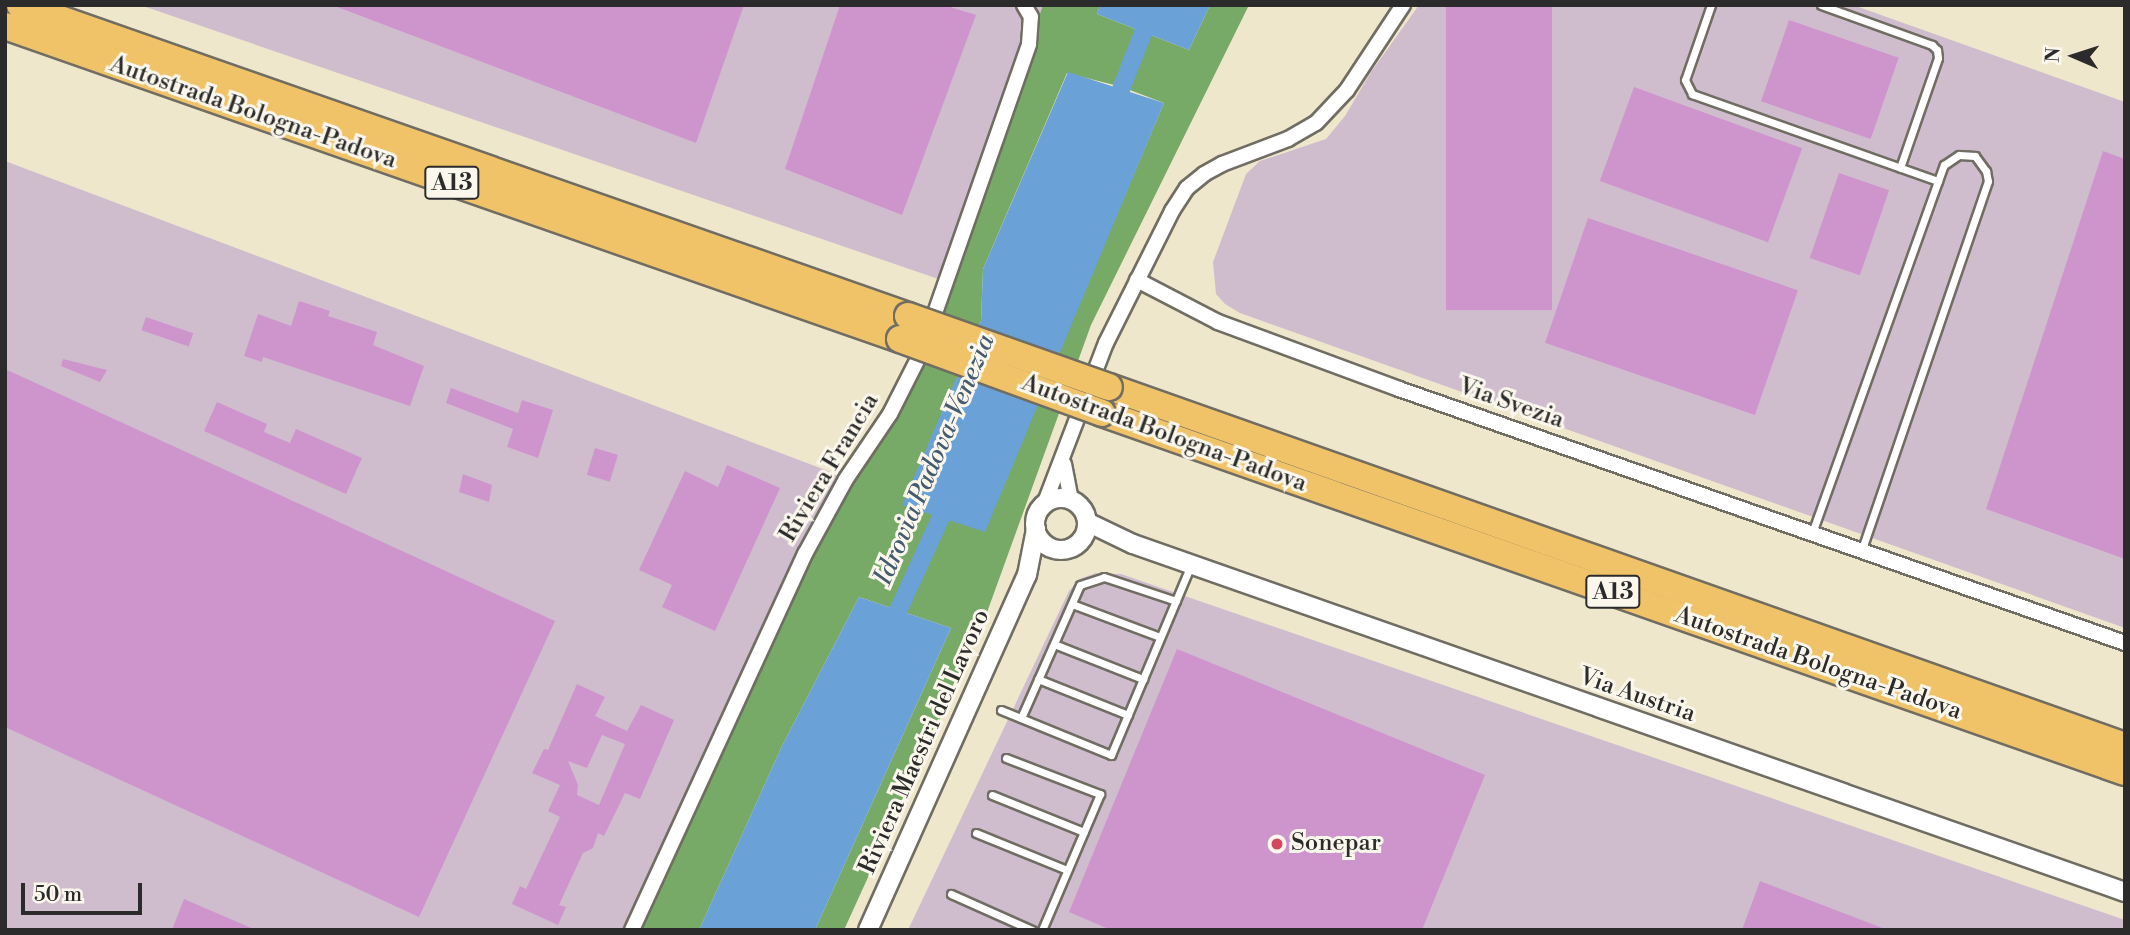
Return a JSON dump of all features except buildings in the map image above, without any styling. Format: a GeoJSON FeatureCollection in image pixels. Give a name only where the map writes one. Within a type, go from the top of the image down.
{"type":"FeatureCollection","features":[{"type":"Feature","properties":{"kind":"highway","name":"Autostrada Bologna-Padova"},"geometry":{"type":"LineString","coordinates":[[20,5],[904,328],[1102,413],[2125,772]]}},
{"type":"Feature","properties":{"kind":"highway","name":"Autostrada Bologna-Padova"},"geometry":{"type":"LineString","coordinates":[[5,26],[904,328],[1110,387],[2125,747]]}},
{"type":"Feature","properties":{"kind":"street","name":"Riviera Maestri del Lavoro"},"geometry":{"type":"LineString","coordinates":[[868,930],[1027,575],[1038,512],[1044,505],[1064,459],[1106,343],[1172,211],[1187,188],[1203,174],[1288,139],[1316,123],[1347,90],[1403,5]]}},
{"type":"Feature","properties":{"kind":"street","name":"Riviera Francia"},"geometry":{"type":"LineString","coordinates":[[632,930],[805,554],[846,479],[890,414],[920,353],[1017,79],[1028,44],[1028,11]]}},
{"type":"Feature","properties":{"kind":"street","name":"Via Svezia"},"geometry":{"type":"LineString","coordinates":[[1138,281],[1231,327],[1399,389],[2125,643]]}},
{"type":"Feature","properties":{"kind":"street","name":"Riviera Maestri del Lavoro"},"geometry":{"type":"LineString","coordinates":[[1064,459],[1071,500],[1079,505],[1087,522]]}},
{"type":"Feature","properties":{"kind":"street"},"geometry":{"type":"LineString","coordinates":[[1044,505],[1057,498],[1071,500]]}},
{"type":"Feature","properties":{"kind":"street"},"geometry":{"type":"LineString","coordinates":[[1080,542],[1087,522]]}},
{"type":"Feature","properties":{"kind":"street","name":"Via Austria"},"geometry":{"type":"LineString","coordinates":[[1087,522],[1133,544],[2125,892]]}},
{"type":"Feature","properties":{"kind":"street"},"geometry":{"type":"LineString","coordinates":[[1036,529],[1043,543],[1057,550]]}},
{"type":"Feature","properties":{"kind":"street","name":"Via Austria"},"geometry":{"type":"LineString","coordinates":[[1080,542],[1106,540],[1133,544]]}},
{"type":"Feature","properties":{"kind":"street","name":"Riviera Maestri del Lavoro"},"geometry":{"type":"LineString","coordinates":[[1027,575],[1057,550],[1073,547],[1080,542]]}},
{"type":"Feature","properties":{"kind":"lane"},"geometry":{"type":"LineString","coordinates":[[1712,5],[1685,80],[1692,94],[1938,181]]}},
{"type":"Feature","properties":{"kind":"lane"},"geometry":{"type":"LineString","coordinates":[[1821,5],[1932,44],[1937,50],[1938,58],[1900,168]]}},
{"type":"Feature","properties":{"kind":"lane"},"geometry":{"type":"LineString","coordinates":[[1812,533],[1944,165],[1959,155],[1966,154],[1979,160],[1988,181],[1869,553]]}},
{"type":"Feature","properties":{"kind":"lane"},"geometry":{"type":"LineString","coordinates":[[1000,710],[1111,755],[1191,564]]}},
{"type":"Feature","properties":{"kind":"lane"},"geometry":{"type":"LineString","coordinates":[[1021,718],[1080,585],[1104,577],[1176,601]]}},
{"type":"Feature","properties":{"kind":"lane"},"geometry":{"type":"LineString","coordinates":[[1072,604],[1160,638]]}},
{"type":"Feature","properties":{"kind":"lane"},"geometry":{"type":"LineString","coordinates":[[1054,644],[1143,679]]}},
{"type":"Feature","properties":{"kind":"lane"},"geometry":{"type":"LineString","coordinates":[[1038,679],[1128,715]]}},
{"type":"Feature","properties":{"kind":"lane"},"geometry":{"type":"LineString","coordinates":[[1006,758],[1100,794],[1042,930]]}},
{"type":"Feature","properties":{"kind":"lane"},"geometry":{"type":"LineString","coordinates":[[992,795],[1084,832]]}},
{"type":"Feature","properties":{"kind":"lane"},"geometry":{"type":"LineString","coordinates":[[976,833],[1068,870]]}},
{"type":"Feature","properties":{"kind":"lane"},"geometry":{"type":"LineString","coordinates":[[951,894],[1032,930]]}},
{"type":"Feature","properties":{"kind":"shaded area"},"geometry":{"type":"Polygon","coordinates":[[[140,5],[1043,5],[1004,112],[950,283],[140,5]]]}},
{"type":"Feature","properties":{"kind":"shaded area"},"geometry":{"type":"Polygon","coordinates":[[[1419,5],[1853,5],[2125,102],[2125,628],[1240,313],[1225,304],[1216,294],[1213,262],[1246,174],[1260,161],[1326,139],[1345,116],[1371,72],[1419,5]]]}},
{"type":"Feature","properties":{"kind":"shaded area"},"geometry":{"type":"Polygon","coordinates":[[[5,161],[844,477],[628,930],[5,930],[5,161]]]}},
{"type":"Feature","properties":{"kind":"shaded area"},"geometry":{"type":"Polygon","coordinates":[[[1096,573],[1121,574],[2125,920],[2125,930],[908,930],[1069,591],[1079,579],[1096,573]]]}},
{"type":"Feature","properties":{"kind":"green space"},"geometry":{"type":"Polygon","coordinates":[[[1043,5],[1100,5],[1097,14],[1189,50],[1210,5],[1249,5],[1091,325],[981,629],[844,930],[815,930],[951,628],[859,597],[782,746],[699,930],[634,930],[805,554],[890,414],[946,282],[1043,5]],[[1067,73],[983,269],[981,321],[903,505],[1076,311],[1164,103],[1122,87],[1067,73]]]}},
{"type":"Feature","properties":{"kind":"water"},"geometry":{"type":"Polygon","coordinates":[[[1100,5],[1210,5],[1189,50],[1097,14],[1100,5]]]}},
{"type":"Feature","properties":{"kind":"water"},"geometry":{"type":"Polygon","coordinates":[[[1068,72],[1164,103],[985,532],[902,505],[981,321],[983,269],[1068,72]]]}},
{"type":"Feature","properties":{"kind":"water"},"geometry":{"type":"Polygon","coordinates":[[[859,597],[951,628],[815,930],[699,930],[782,746],[859,597]]]}},
{"type":"Feature","properties":{"kind":"waterway","name":"Idrovia Padova-Venezia"},"geometry":{"type":"LineString","coordinates":[[1113,110],[1154,5]]}},
{"type":"Feature","properties":{"kind":"waterway","name":"Idrovia Padova-Venezia"},"geometry":{"type":"LineString","coordinates":[[889,631],[950,497]]}},
{"type":"Feature","properties":{"kind":"place","name":"Sonepar"},"geometry":{"type":"Point","coordinates":[1277,844]}}]}
